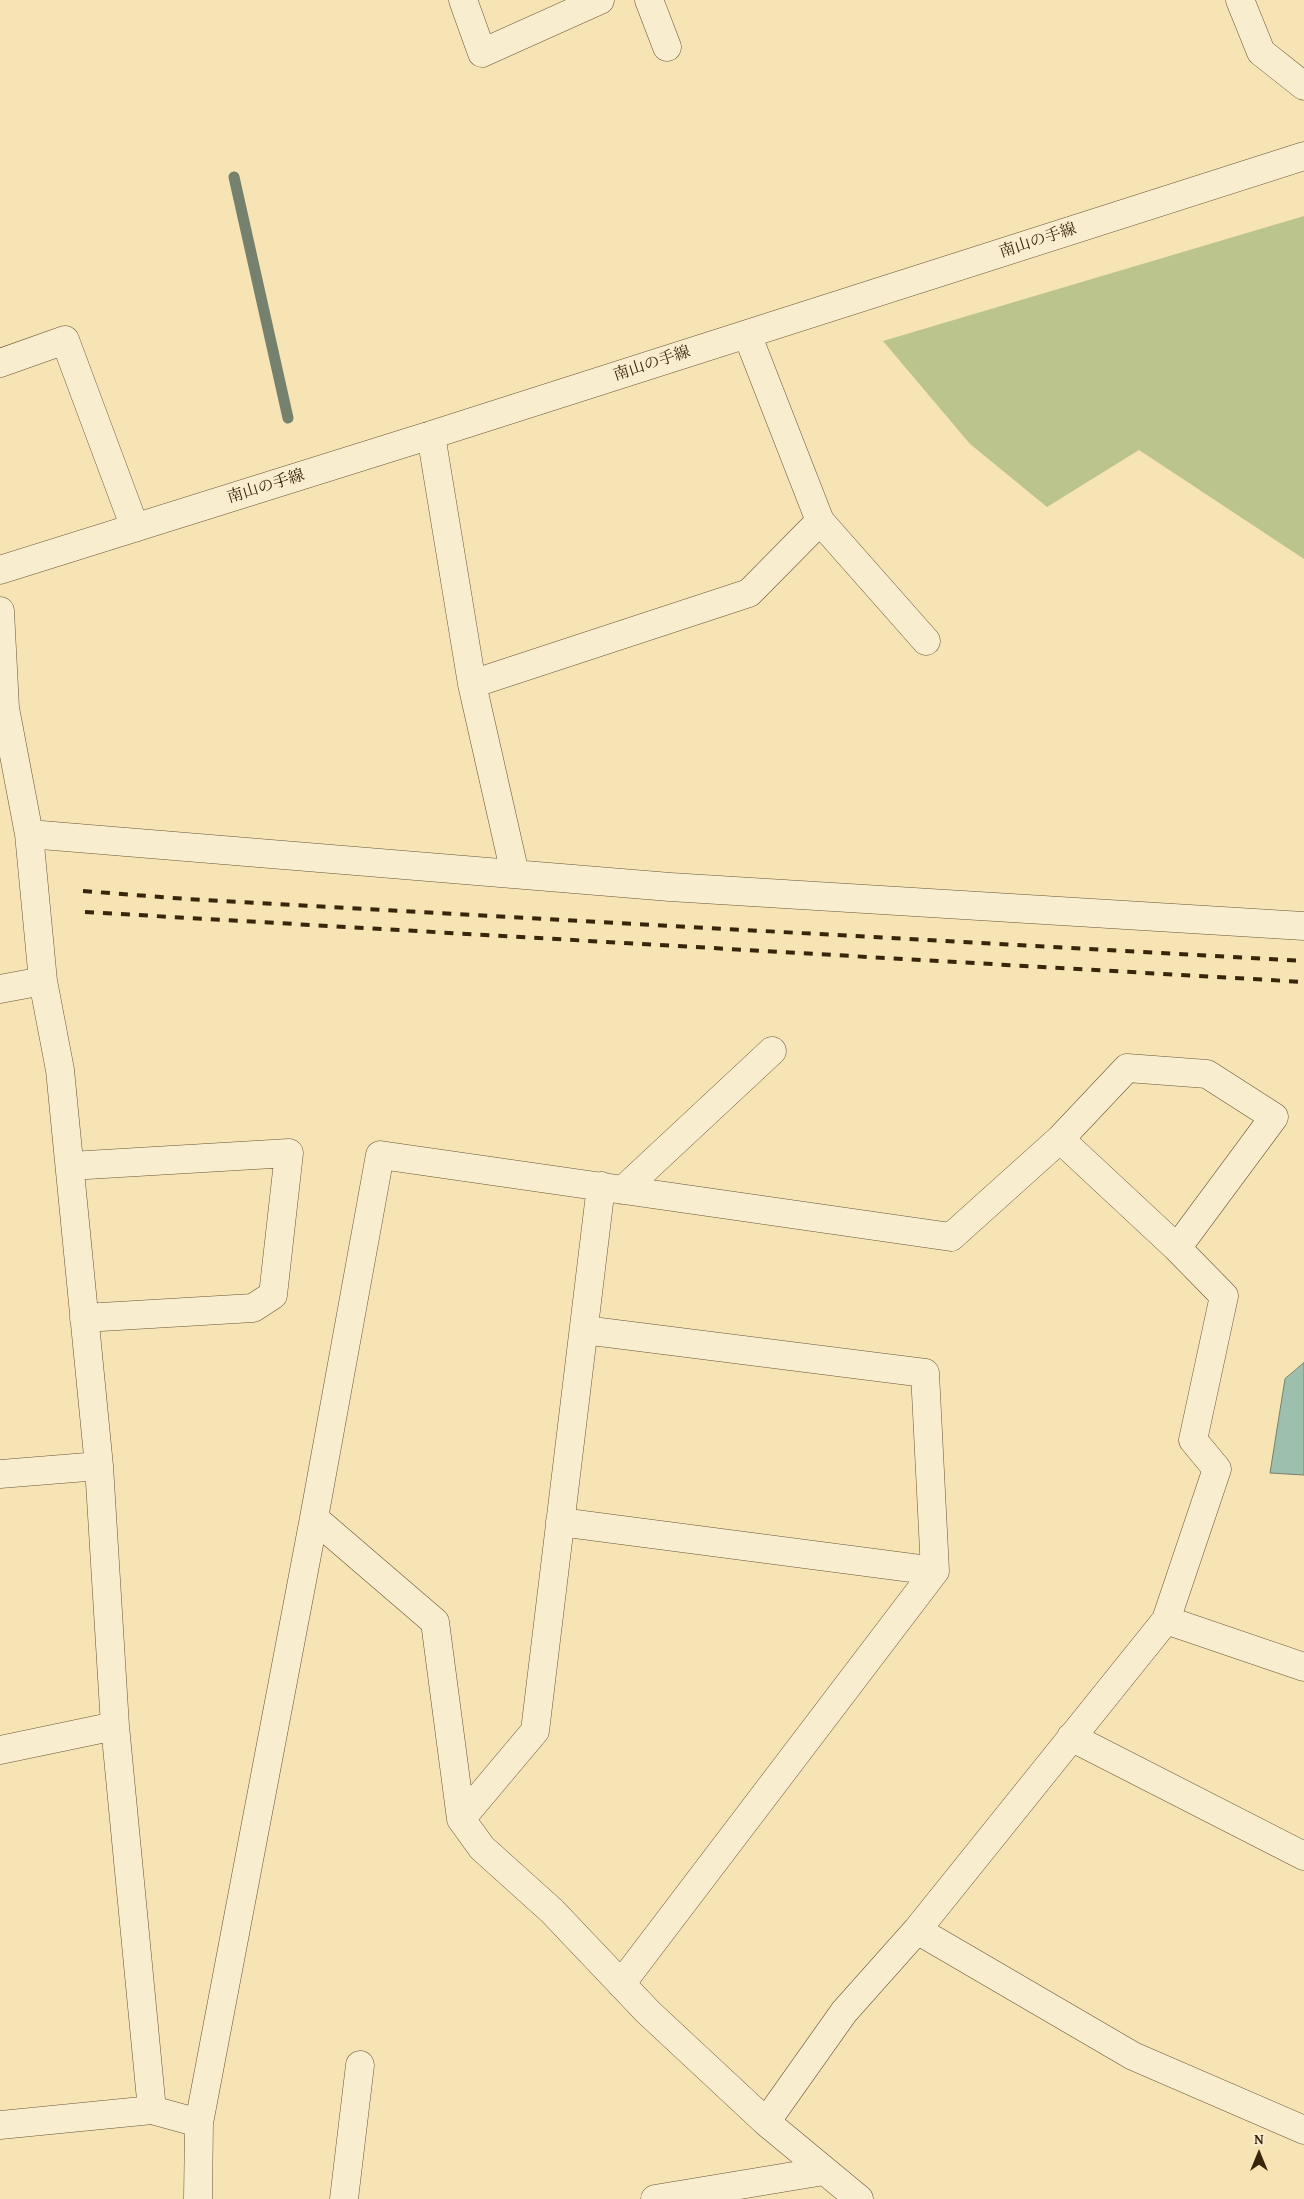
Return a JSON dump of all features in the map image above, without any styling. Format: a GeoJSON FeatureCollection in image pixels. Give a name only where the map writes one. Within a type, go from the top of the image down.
{"type":"FeatureCollection","features":[{"type":"Feature","properties":{"kind":"street"},"geometry":{"type":"LineString","coordinates":[[463,0],[482,53],[600,0]]}},
{"type":"Feature","properties":{"kind":"street"},"geometry":{"type":"LineString","coordinates":[[649,0],[667,47]]}},
{"type":"Feature","properties":{"kind":"street"},"geometry":{"type":"LineString","coordinates":[[1240,0],[1261,52],[1304,86]]}},
{"type":"Feature","properties":{"kind":"street","name":"南山の手線"},"geometry":{"type":"LineString","coordinates":[[0,570],[431,435],[1304,156]]}},
{"type":"Feature","properties":{"kind":"street"},"geometry":{"type":"LineString","coordinates":[[747,334],[820,521],[926,641]]}},
{"type":"Feature","properties":{"kind":"street"},"geometry":{"type":"LineString","coordinates":[[0,364],[65,340],[135,528]]}},
{"type":"Feature","properties":{"kind":"street"},"geometry":{"type":"LineString","coordinates":[[431,435],[472,684],[515,874]]}},
{"type":"Feature","properties":{"kind":"street"},"geometry":{"type":"LineString","coordinates":[[472,684],[749,593],[820,521]]}},
{"type":"Feature","properties":{"kind":"street"},"geometry":{"type":"LineString","coordinates":[[0,610],[4,708],[29,834],[42,981],[60,1070],[70,1166],[99,1466],[115,1726],[152,2110]]}},
{"type":"Feature","properties":{"kind":"street"},"geometry":{"type":"LineString","coordinates":[[29,834],[670,887],[1304,926]]}},
{"type":"Feature","properties":{"kind":"street"},"geometry":{"type":"LineString","coordinates":[[0,989],[42,981]]}},
{"type":"Feature","properties":{"kind":"street"},"geometry":{"type":"LineString","coordinates":[[460,1819],[535,1731],[584,1330],[612,1188],[772,1051]]}},
{"type":"Feature","properties":{"kind":"street"},"geometry":{"type":"LineString","coordinates":[[198,2199],[199,2123],[314,1518],[380,1155],[951,1236],[1060,1140],[1127,1068],[1207,1074],[1274,1117],[1177,1248]]}},
{"type":"Feature","properties":{"kind":"street"},"geometry":{"type":"LineString","coordinates":[[766,2122],[844,2012],[916,1930],[1166,1620],[1217,1469],[1193,1440],[1224,1296],[1177,1248],[1060,1140]]}},
{"type":"Feature","properties":{"kind":"street"},"geometry":{"type":"LineString","coordinates":[[70,1166],[289,1153],[273,1295],[253,1308],[84,1318]]}},
{"type":"Feature","properties":{"kind":"street"},"geometry":{"type":"LineString","coordinates":[[584,1330],[925,1373],[935,1571],[621,1984]]}},
{"type":"Feature","properties":{"kind":"street"},"geometry":{"type":"LineString","coordinates":[[0,1474],[99,1466]]}},
{"type":"Feature","properties":{"kind":"street"},"geometry":{"type":"LineString","coordinates":[[314,1518],[435,1622],[460,1819],[482,1848],[552,1911],[648,2012],[766,2122],[859,2199]]}},
{"type":"Feature","properties":{"kind":"street"},"geometry":{"type":"LineString","coordinates":[[560,1522],[935,1571]]}},
{"type":"Feature","properties":{"kind":"street"},"geometry":{"type":"LineString","coordinates":[[1166,1620],[1304,1667]]}},
{"type":"Feature","properties":{"kind":"street"},"geometry":{"type":"LineString","coordinates":[[0,1750],[115,1726]]}},
{"type":"Feature","properties":{"kind":"street"},"geometry":{"type":"LineString","coordinates":[[1071,1737],[1304,1856]]}},
{"type":"Feature","properties":{"kind":"street"},"geometry":{"type":"LineString","coordinates":[[916,1930],[1133,2056],[1304,2130]]}},
{"type":"Feature","properties":{"kind":"street"},"geometry":{"type":"LineString","coordinates":[[344,2199],[360,2065]]}},
{"type":"Feature","properties":{"kind":"street"},"geometry":{"type":"LineString","coordinates":[[0,2125],[152,2110],[199,2123]]}},
{"type":"Feature","properties":{"kind":"street"},"geometry":{"type":"LineString","coordinates":[[655,2199],[824,2171]]}},
{"type":"Feature","properties":{"kind":"green space"},"geometry":{"type":"Polygon","coordinates":[[[1304,216],[1304,559],[1139,450],[1047,507],[970,444],[883,341],[1304,216]]]}},
{"type":"Feature","properties":{"kind":"shaded area"},"geometry":{"type":"Polygon","coordinates":[[[1304,1363],[1304,1475],[1270,1473],[1285,1379],[1304,1363]]]}},
{"type":"Feature","properties":{"kind":"waterway"},"geometry":{"type":"LineString","coordinates":[[234,177],[288,418]]}},
{"type":"Feature","properties":{"kind":"railway"},"geometry":{"type":"LineString","coordinates":[[83,891],[187,899],[1304,961]]}},
{"type":"Feature","properties":{"kind":"railway"},"geometry":{"type":"LineString","coordinates":[[85,912],[1304,982]]}}]}
